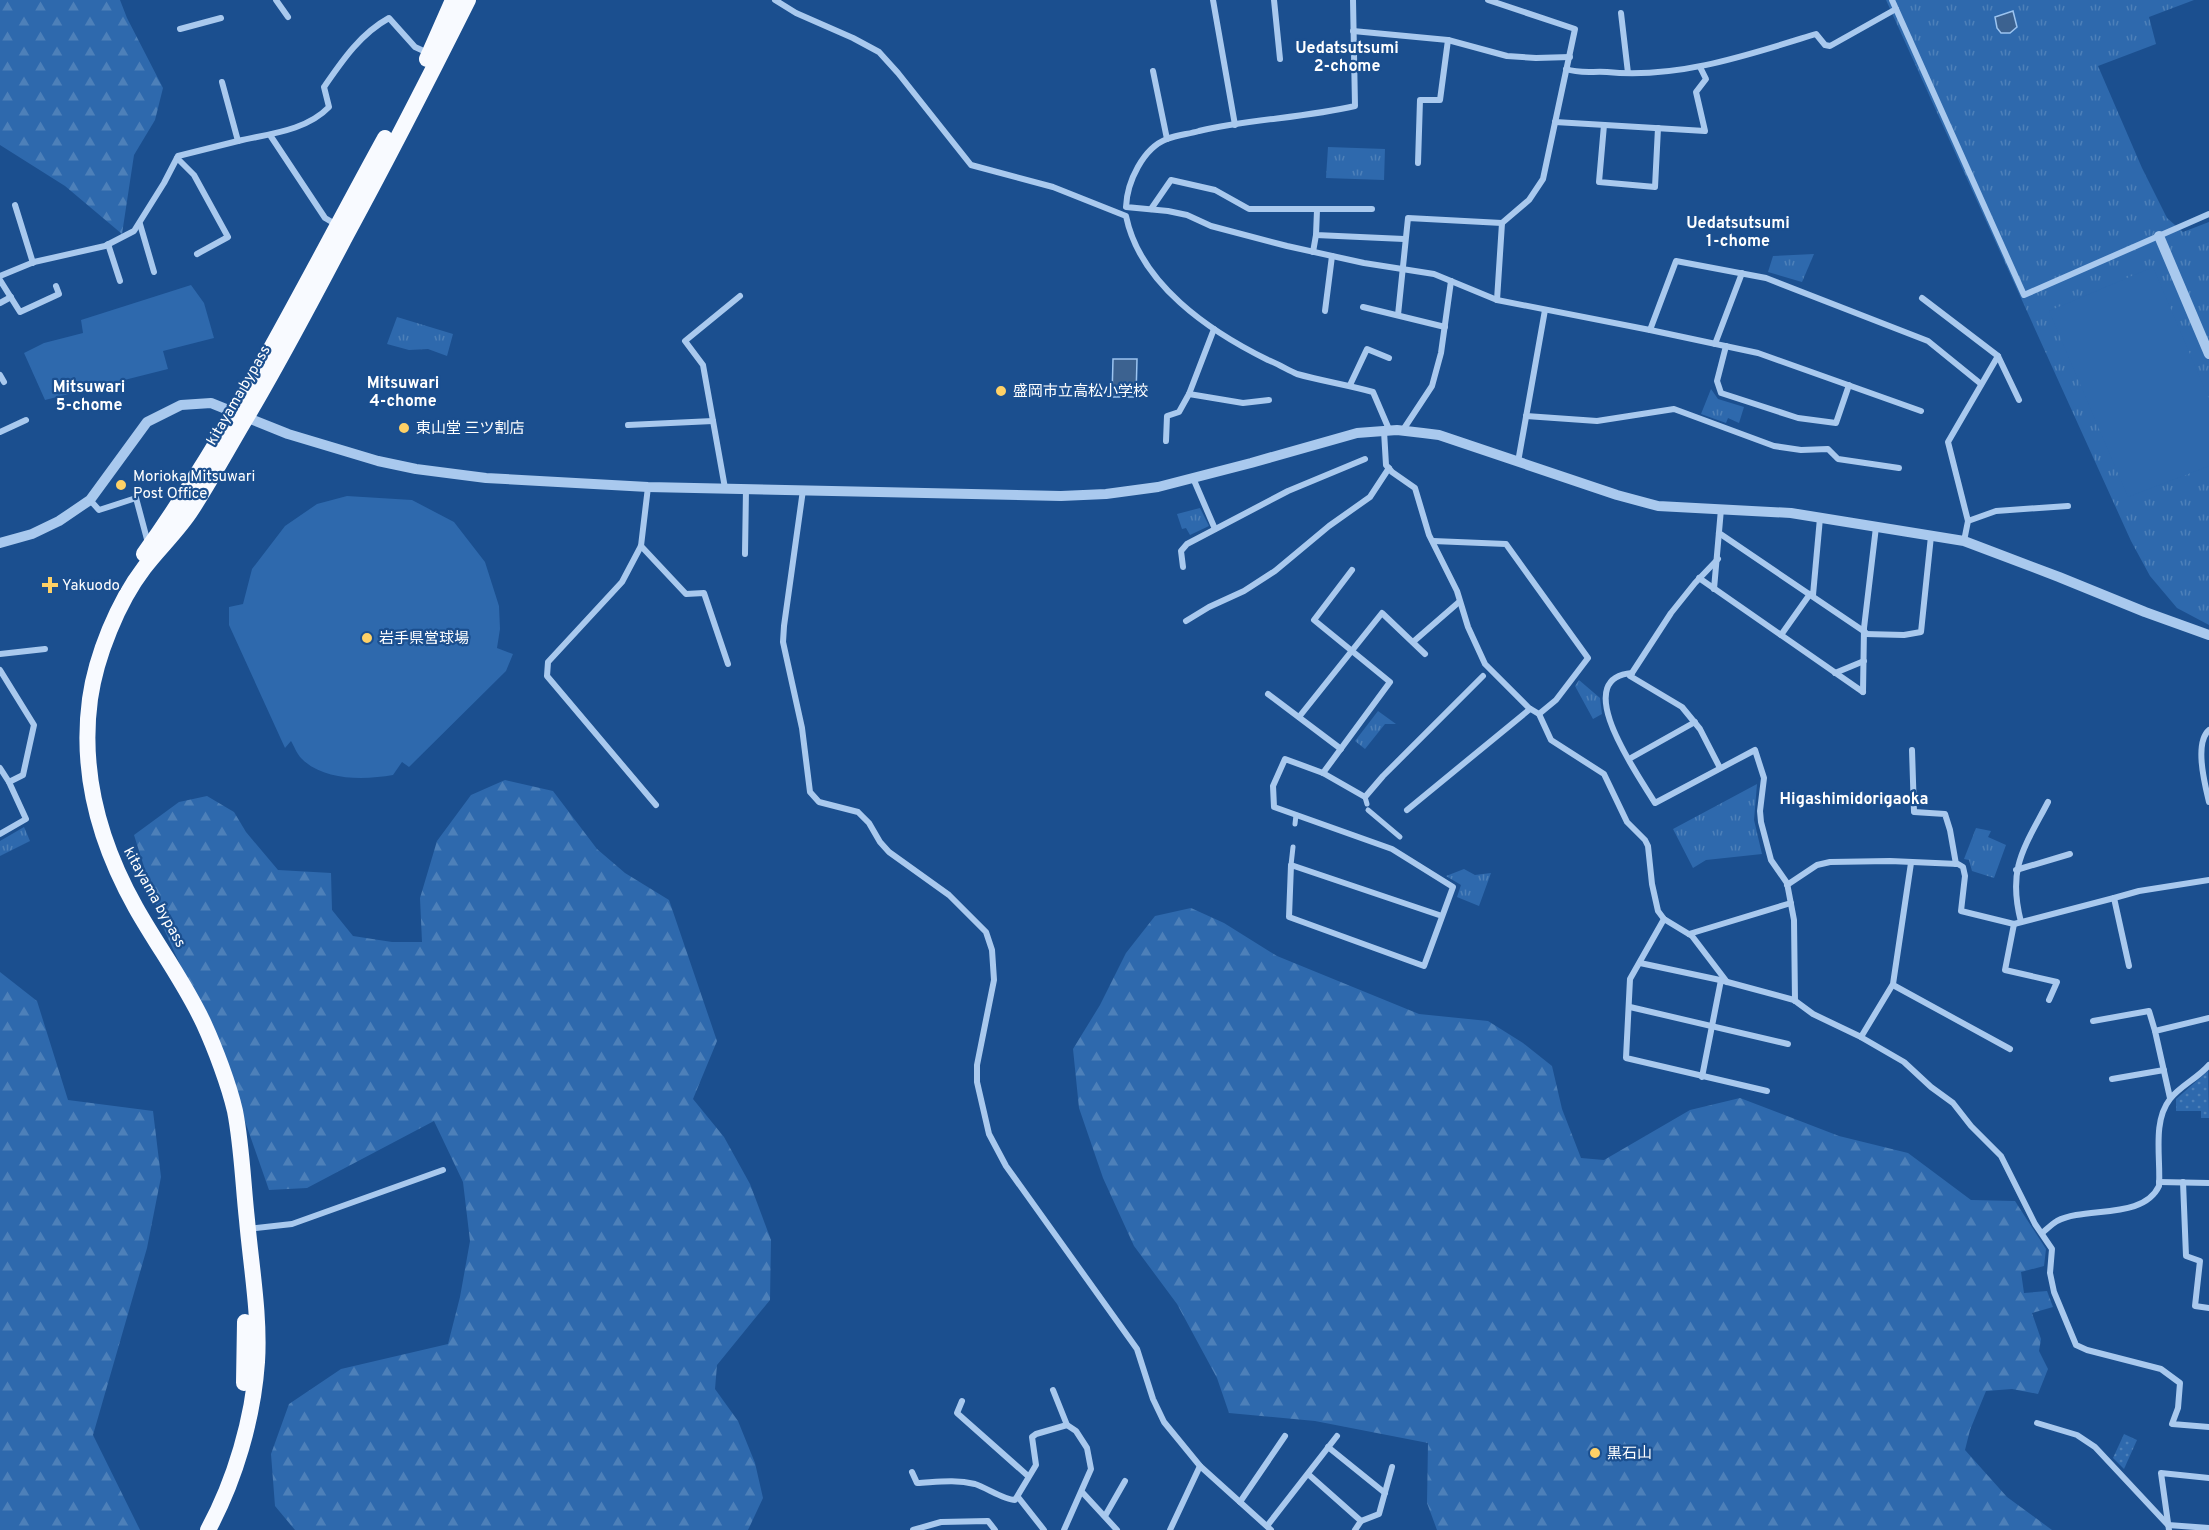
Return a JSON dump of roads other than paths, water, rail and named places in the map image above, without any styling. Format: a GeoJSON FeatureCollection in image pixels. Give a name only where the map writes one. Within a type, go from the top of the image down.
{"type":"FeatureCollection","features":[{"type":"Feature","properties":{"kind":"highway","name":"kitayama bypass"},"geometry":{"type":"LineString","coordinates":[[208,1530],[234,1469],[254,1390],[257,1360],[256,1319],[248,1229],[234,1107],[204,1025],[180,979],[136,907],[110,856],[101,832],[91,788],[88,743],[90,698],[103,649],[132,584],[191,512],[337,225],[419,76],[453,0]]}},
{"type":"Feature","properties":{"kind":"highway","name":"kitayama bypass"},"geometry":{"type":"LineString","coordinates":[[197,1530],[205,1515],[239,1417],[245,1372],[245,1324],[225,1118],[219,1089],[194,1023],[112,885],[98,855],[84,806],[78,761],[78,721],[94,643],[116,592],[291,340],[420,98],[468,0]]}},
{"type":"Feature","properties":{"kind":"street"},"geometry":{"type":"LineString","coordinates":[[276,0],[288,17]]}},
{"type":"Feature","properties":{"kind":"street"},"geometry":{"type":"LineString","coordinates":[[775,0],[796,13],[879,52],[898,72],[971,165],[1053,187],[1126,216],[1130,235],[1143,260],[1156,277],[1176,298],[1214,329],[1244,348],[1297,374],[1373,392],[1386,429],[1386,465],[1415,488],[1429,535],[1457,591],[1459,602],[1485,664],[1530,709],[1539,714],[1551,740],[1604,774],[1627,822],[1648,846],[1654,899],[1658,911],[1664,919],[1699,943],[1724,981],[1702,1077]]}},
{"type":"Feature","properties":{"kind":"street"},"geometry":{"type":"LineString","coordinates":[[1212,0],[1235,125]]}},
{"type":"Feature","properties":{"kind":"street"},"geometry":{"type":"LineString","coordinates":[[1274,0],[1280,59]]}},
{"type":"Feature","properties":{"kind":"street"},"geometry":{"type":"LineString","coordinates":[[1353,0],[1355,106],[1235,125],[1167,139],[1155,146],[1132,177],[1126,196],[1126,207],[1187,215],[1211,226],[1313,252],[1434,274],[1497,300],[1758,353],[1921,411]]}},
{"type":"Feature","properties":{"kind":"street"},"geometry":{"type":"LineString","coordinates":[[1488,0],[1575,29],[1543,179],[1529,200],[1502,224],[1497,300]]}},
{"type":"Feature","properties":{"kind":"street"},"geometry":{"type":"LineString","coordinates":[[1892,0],[2024,295],[2209,214]]}},
{"type":"Feature","properties":{"kind":"street"},"geometry":{"type":"LineString","coordinates":[[1566,69],[1584,73],[1628,73],[1700,67],[1756,54],[1816,34],[1825,45],[1830,46],[1896,9]]}},
{"type":"Feature","properties":{"kind":"street"},"geometry":{"type":"LineString","coordinates":[[1621,12],[1628,73]]}},
{"type":"Feature","properties":{"kind":"street"},"geometry":{"type":"LineString","coordinates":[[180,29],[221,18]]}},
{"type":"Feature","properties":{"kind":"street"},"geometry":{"type":"LineString","coordinates":[[56,286],[59,294],[20,312],[0,278],[33,263],[108,244],[134,231],[177,158],[238,141],[270,135],[321,116],[329,107],[324,87],[334,71],[357,42],[389,18],[416,47],[429,54]]}},
{"type":"Feature","properties":{"kind":"street"},"geometry":{"type":"LineString","coordinates":[[1353,31],[1448,40],[1507,56],[1570,57]]}},
{"type":"Feature","properties":{"kind":"street"},"geometry":{"type":"LineString","coordinates":[[1418,163],[1420,100],[1440,100],[1448,40]]}},
{"type":"Feature","properties":{"kind":"street"},"geometry":{"type":"LineString","coordinates":[[1555,122],[1705,131],[1696,92],[1706,79],[1700,67]]}},
{"type":"Feature","properties":{"kind":"street"},"geometry":{"type":"LineString","coordinates":[[1153,71],[1167,139]]}},
{"type":"Feature","properties":{"kind":"street"},"geometry":{"type":"LineString","coordinates":[[222,82],[238,141]]}},
{"type":"Feature","properties":{"kind":"street"},"geometry":{"type":"LineString","coordinates":[[1604,125],[1599,182],[1655,187],[1658,128]]}},
{"type":"Feature","properties":{"kind":"street"},"geometry":{"type":"LineString","coordinates":[[270,135],[326,218],[337,225]]}},
{"type":"Feature","properties":{"kind":"street"},"geometry":{"type":"LineString","coordinates":[[177,158],[194,175],[228,237],[197,254]]}},
{"type":"Feature","properties":{"kind":"street"},"geometry":{"type":"LineString","coordinates":[[1151,209],[1171,180],[1215,190],[1249,209],[1372,209]]}},
{"type":"Feature","properties":{"kind":"street"},"geometry":{"type":"LineString","coordinates":[[15,205],[33,263]]}},
{"type":"Feature","properties":{"kind":"street"},"geometry":{"type":"LineString","coordinates":[[1313,252],[1317,210]]}},
{"type":"Feature","properties":{"kind":"street"},"geometry":{"type":"LineString","coordinates":[[1398,315],[1404,270],[1404,239],[1408,218],[1502,224]]}},
{"type":"Feature","properties":{"kind":"street"},"geometry":{"type":"LineString","coordinates":[[140,224],[154,272]]}},
{"type":"Feature","properties":{"kind":"street"},"geometry":{"type":"LineString","coordinates":[[1316,235],[1404,239]]}},
{"type":"Feature","properties":{"kind":"street"},"geometry":{"type":"LineString","coordinates":[[2159,236],[2209,354]]}},
{"type":"Feature","properties":{"kind":"street"},"geometry":{"type":"LineString","coordinates":[[108,244],[120,280]]}},
{"type":"Feature","properties":{"kind":"street"},"geometry":{"type":"LineString","coordinates":[[1325,311],[1332,256]]}},
{"type":"Feature","properties":{"kind":"street"},"geometry":{"type":"LineString","coordinates":[[1650,330],[1676,261],[1766,278],[1928,341],[1981,384]]}},
{"type":"Feature","properties":{"kind":"street"},"geometry":{"type":"LineString","coordinates":[[1715,344],[1742,273]]}},
{"type":"Feature","properties":{"kind":"street"},"geometry":{"type":"LineString","coordinates":[[1403,431],[1432,386],[1441,353],[1451,280]]}},
{"type":"Feature","properties":{"kind":"street"},"geometry":{"type":"LineString","coordinates":[[725,488],[703,365],[685,341],[740,296]]}},
{"type":"Feature","properties":{"kind":"street"},"geometry":{"type":"LineString","coordinates":[[0,303],[11,297]]}},
{"type":"Feature","properties":{"kind":"street"},"geometry":{"type":"LineString","coordinates":[[1922,298],[1998,356],[2019,400]]}},
{"type":"Feature","properties":{"kind":"street"},"geometry":{"type":"LineString","coordinates":[[1363,307],[1445,327]]}},
{"type":"Feature","properties":{"kind":"street"},"geometry":{"type":"LineString","coordinates":[[1518,462],[1545,310]]}},
{"type":"Feature","properties":{"kind":"street"},"geometry":{"type":"LineString","coordinates":[[1166,441],[1167,416],[1179,412],[1189,394],[1214,329]]}},
{"type":"Feature","properties":{"kind":"street"},"geometry":{"type":"LineString","coordinates":[[1726,346],[1717,381],[1721,393],[1798,418],[1836,423],[1849,385]]}},
{"type":"Feature","properties":{"kind":"street"},"geometry":{"type":"LineString","coordinates":[[1350,385],[1367,349],[1389,358]]}},
{"type":"Feature","properties":{"kind":"street"},"geometry":{"type":"LineString","coordinates":[[1964,541],[1968,521],[1948,442],[1998,356]]}},
{"type":"Feature","properties":{"kind":"street"},"geometry":{"type":"LineString","coordinates":[[0,375],[4,382]]}},
{"type":"Feature","properties":{"kind":"street"},"geometry":{"type":"LineString","coordinates":[[1189,394],[1243,403],[1269,400]]}},
{"type":"Feature","properties":{"kind":"street"},"geometry":{"type":"LineString","coordinates":[[0,543],[32,534],[59,521],[90,500],[147,422],[181,405],[212,403],[299,438],[378,461],[416,469],[486,478],[648,487],[1061,496],[1106,494],[1158,487],[1357,433],[1386,429],[1439,435],[1658,506],[1791,513],[1964,541],[2209,635]]}},
{"type":"Feature","properties":{"kind":"street"},"geometry":{"type":"LineString","coordinates":[[1526,416],[1597,421],[1674,409],[1774,446],[1802,450],[1828,449],[1838,459],[1899,468]]}},
{"type":"Feature","properties":{"kind":"street"},"geometry":{"type":"LineString","coordinates":[[0,432],[26,420]]}},
{"type":"Feature","properties":{"kind":"street"},"geometry":{"type":"LineString","coordinates":[[628,424],[713,421]]}},
{"type":"Feature","properties":{"kind":"street"},"geometry":{"type":"LineString","coordinates":[[1183,567],[1182,551],[1187,544],[1287,491],[1365,459]]}},
{"type":"Feature","properties":{"kind":"street"},"geometry":{"type":"LineString","coordinates":[[1186,621],[1209,607],[1244,591],[1284,564],[1320,533],[1370,497],[1389,468]]}},
{"type":"Feature","properties":{"kind":"street"},"geometry":{"type":"LineString","coordinates":[[1193,478],[1215,529]]}},
{"type":"Feature","properties":{"kind":"street"},"geometry":{"type":"LineString","coordinates":[[648,487],[641,546],[622,582],[548,662],[547,676],[656,805]]}},
{"type":"Feature","properties":{"kind":"street"},"geometry":{"type":"LineString","coordinates":[[745,554],[746,488]]}},
{"type":"Feature","properties":{"kind":"street"},"geometry":{"type":"LineString","coordinates":[[803,489],[783,642],[802,728],[810,792],[819,802],[858,812],[890,852],[949,895],[986,932],[992,950],[993,980],[977,1065],[976,1082],[989,1134],[1006,1166],[1137,1349],[1153,1400],[1164,1422],[1200,1466],[1269,1528],[1337,1436]]}},
{"type":"Feature","properties":{"kind":"street"},"geometry":{"type":"LineString","coordinates":[[90,500],[99,510],[136,498],[149,546]]}},
{"type":"Feature","properties":{"kind":"street"},"geometry":{"type":"LineString","coordinates":[[1968,521],[1996,511],[2068,506]]}},
{"type":"Feature","properties":{"kind":"street"},"geometry":{"type":"LineString","coordinates":[[1714,589],[1721,509]]}},
{"type":"Feature","properties":{"kind":"street"},"geometry":{"type":"LineString","coordinates":[[1780,635],[1811,594],[1820,518]]}},
{"type":"Feature","properties":{"kind":"street"},"geometry":{"type":"LineString","coordinates":[[1699,578],[1863,692],[1865,633],[1876,527]]}},
{"type":"Feature","properties":{"kind":"street"},"geometry":{"type":"LineString","coordinates":[[1719,533],[1865,633],[1904,635],[1921,633],[1931,536]]}},
{"type":"Feature","properties":{"kind":"street"},"geometry":{"type":"LineString","coordinates":[[1433,541],[1506,544],[1588,658],[1556,700],[1539,714]]}},
{"type":"Feature","properties":{"kind":"street"},"geometry":{"type":"LineString","coordinates":[[641,546],[686,594],[704,593],[728,664]]}},
{"type":"Feature","properties":{"kind":"street"},"geometry":{"type":"LineString","coordinates":[[1718,559],[1699,578],[1671,613],[1630,676],[1682,707],[1695,722],[1720,768]]}},
{"type":"Feature","properties":{"kind":"street"},"geometry":{"type":"LineString","coordinates":[[1323,773],[1390,682],[1314,620],[1352,570]]}},
{"type":"Feature","properties":{"kind":"street"},"geometry":{"type":"LineString","coordinates":[[1413,642],[1459,602]]}},
{"type":"Feature","properties":{"kind":"street"},"geometry":{"type":"LineString","coordinates":[[1299,717],[1382,613],[1425,654]]}},
{"type":"Feature","properties":{"kind":"street"},"geometry":{"type":"LineString","coordinates":[[0,654],[45,649]]}},
{"type":"Feature","properties":{"kind":"street"},"geometry":{"type":"LineString","coordinates":[[1835,673],[1864,661]]}},
{"type":"Feature","properties":{"kind":"street"},"geometry":{"type":"LineString","coordinates":[[0,670],[34,725],[23,775],[9,782]]}},
{"type":"Feature","properties":{"kind":"street"},"geometry":{"type":"LineString","coordinates":[[1632,674],[1622,675],[1612,683],[1605,696],[1611,725],[1655,803],[1755,750],[1764,778],[1760,811],[1764,831],[1771,860],[1787,885],[1791,903],[1795,935],[1795,1001]]}},
{"type":"Feature","properties":{"kind":"street"},"geometry":{"type":"LineString","coordinates":[[1367,804],[1383,776],[1483,676]]}},
{"type":"Feature","properties":{"kind":"street"},"geometry":{"type":"LineString","coordinates":[[1268,694],[1341,749]]}},
{"type":"Feature","properties":{"kind":"street"},"geometry":{"type":"LineString","coordinates":[[1407,810],[1530,709]]}},
{"type":"Feature","properties":{"kind":"street"},"geometry":{"type":"LineString","coordinates":[[1629,759],[1695,722]]}},
{"type":"Feature","properties":{"kind":"street"},"geometry":{"type":"LineString","coordinates":[[2209,730],[2203,738],[2202,762],[2209,802]]}},
{"type":"Feature","properties":{"kind":"street"},"geometry":{"type":"LineString","coordinates":[[1912,750],[1914,812],[1945,814],[1956,864]]}},
{"type":"Feature","properties":{"kind":"street"},"geometry":{"type":"LineString","coordinates":[[1293,847],[1288,917],[1424,966],[1453,887],[1392,849],[1274,807],[1273,786],[1285,759],[1323,773],[1367,804],[1400,837]]}},
{"type":"Feature","properties":{"kind":"street"},"geometry":{"type":"LineString","coordinates":[[0,768],[26,819],[0,834]]}},
{"type":"Feature","properties":{"kind":"street"},"geometry":{"type":"LineString","coordinates":[[2048,802],[2021,854],[2016,870],[2018,923],[2005,969],[2056,982],[2049,1000]]}},
{"type":"Feature","properties":{"kind":"street"},"geometry":{"type":"LineString","coordinates":[[1295,824],[1296,815]]}},
{"type":"Feature","properties":{"kind":"street"},"geometry":{"type":"LineString","coordinates":[[2016,870],[2070,854]]}},
{"type":"Feature","properties":{"kind":"street"},"geometry":{"type":"LineString","coordinates":[[1787,885],[1817,865],[1830,862],[1890,861],[1956,864],[1963,867],[1965,876],[1961,911],[2018,923],[2139,891],[2209,880]]}},
{"type":"Feature","properties":{"kind":"street"},"geometry":{"type":"LineString","coordinates":[[1861,1037],[1893,985],[1911,863]]}},
{"type":"Feature","properties":{"kind":"street"},"geometry":{"type":"LineString","coordinates":[[1291,865],[1442,916]]}},
{"type":"Feature","properties":{"kind":"street"},"geometry":{"type":"LineString","coordinates":[[2114,898],[2129,966]]}},
{"type":"Feature","properties":{"kind":"street"},"geometry":{"type":"LineString","coordinates":[[1689,934],[1791,903]]}},
{"type":"Feature","properties":{"kind":"street"},"geometry":{"type":"LineString","coordinates":[[1664,919],[1630,979],[1626,1058],[1767,1091]]}},
{"type":"Feature","properties":{"kind":"street"},"geometry":{"type":"LineString","coordinates":[[1640,963],[1724,981],[1795,1001],[1813,1014],[1861,1037],[1904,1062],[1931,1087],[1953,1103],[1971,1126],[2001,1156],[2035,1224],[2052,1249],[2050,1273],[2054,1292],[2076,1345],[2087,1350],[2161,1369],[2180,1383],[2178,1408],[2172,1424],[2209,1427]]}},
{"type":"Feature","properties":{"kind":"street"},"geometry":{"type":"LineString","coordinates":[[1893,985],[2010,1049]]}},
{"type":"Feature","properties":{"kind":"street"},"geometry":{"type":"LineString","coordinates":[[1630,1007],[1788,1044]]}},
{"type":"Feature","properties":{"kind":"street"},"geometry":{"type":"LineString","coordinates":[[2093,1021],[2149,1011],[2170,1098]]}},
{"type":"Feature","properties":{"kind":"street"},"geometry":{"type":"LineString","coordinates":[[2154,1031],[2209,1018]]}},
{"type":"Feature","properties":{"kind":"street"},"geometry":{"type":"LineString","coordinates":[[2042,1233],[2058,1221],[2135,1206],[2155,1194],[2160,1182],[2160,1125],[2170,1098],[2209,1065]]}},
{"type":"Feature","properties":{"kind":"street"},"geometry":{"type":"LineString","coordinates":[[2112,1079],[2164,1070]]}},
{"type":"Feature","properties":{"kind":"street"},"geometry":{"type":"LineString","coordinates":[[248,1229],[292,1224],[443,1170]]}},
{"type":"Feature","properties":{"kind":"street"},"geometry":{"type":"LineString","coordinates":[[2160,1182],[2209,1183]]}},
{"type":"Feature","properties":{"kind":"street"},"geometry":{"type":"LineString","coordinates":[[2183,1182],[2186,1256],[2200,1261],[2195,1306],[2209,1308]]}},
{"type":"Feature","properties":{"kind":"street"},"geometry":{"type":"LineString","coordinates":[[1053,1390],[1067,1425],[1076,1431],[1087,1448],[1091,1469],[1064,1530]]}},
{"type":"Feature","properties":{"kind":"street"},"geometry":{"type":"LineString","coordinates":[[962,1401],[957,1413],[1028,1476]]}},
{"type":"Feature","properties":{"kind":"street"},"geometry":{"type":"LineString","coordinates":[[2037,1423],[2077,1435],[2095,1447],[2168,1527],[2209,1528]]}},
{"type":"Feature","properties":{"kind":"street"},"geometry":{"type":"LineString","coordinates":[[912,1472],[917,1483],[952,1480],[1015,1500],[1036,1464],[1032,1437],[1067,1425]]}},
{"type":"Feature","properties":{"kind":"street"},"geometry":{"type":"LineString","coordinates":[[1240,1502],[1285,1436]]}},
{"type":"Feature","properties":{"kind":"street"},"geometry":{"type":"LineString","coordinates":[[1329,1447],[1385,1493]]}},
{"type":"Feature","properties":{"kind":"street"},"geometry":{"type":"LineString","coordinates":[[1170,1530],[1200,1466]]}},
{"type":"Feature","properties":{"kind":"street"},"geometry":{"type":"LineString","coordinates":[[1355,1530],[1361,1521],[1379,1514],[1392,1467]]}},
{"type":"Feature","properties":{"kind":"street"},"geometry":{"type":"LineString","coordinates":[[2168,1527],[2161,1473],[2209,1478]]}},
{"type":"Feature","properties":{"kind":"street"},"geometry":{"type":"LineString","coordinates":[[1308,1474],[1361,1521]]}},
{"type":"Feature","properties":{"kind":"street"},"geometry":{"type":"LineString","coordinates":[[1105,1516],[1125,1481]]}},
{"type":"Feature","properties":{"kind":"street"},"geometry":{"type":"LineString","coordinates":[[1082,1492],[1117,1530]]}},
{"type":"Feature","properties":{"kind":"street"},"geometry":{"type":"LineString","coordinates":[[1018,1497],[1044,1530]]}},
{"type":"Feature","properties":{"kind":"street"},"geometry":{"type":"LineString","coordinates":[[913,1530],[941,1522],[988,1521],[994,1530]]}},
{"type":"Feature","properties":{"kind":"place","name":"盛岡市立高松小学校"},"geometry":{"type":"Point","coordinates":[1001,391]}},
{"type":"Feature","properties":{"kind":"place","name":"東山堂 三ツ割店"},"geometry":{"type":"Point","coordinates":[404,428]}},
{"type":"Feature","properties":{"kind":"place","name":"Morioka Mitsuwari Post Office"},"geometry":{"type":"Point","coordinates":[121,485]}},
{"type":"Feature","properties":{"kind":"place","name":"Yakuodo"},"geometry":{"type":"Point","coordinates":[50,585]}},
{"type":"Feature","properties":{"kind":"place","name":"岩手県営球場"},"geometry":{"type":"Point","coordinates":[367,638]}},
{"type":"Feature","properties":{"kind":"place","name":"黒石山"},"geometry":{"type":"Point","coordinates":[1595,1453]}},
{"type":"Feature","properties":{"kind":"district","name":"Uedatsutsumi 2-chome"},"geometry":{"type":"Point","coordinates":[1347,56]}},
{"type":"Feature","properties":{"kind":"district","name":"Uedatsutsumi 1-chome"},"geometry":{"type":"Point","coordinates":[1738,231]}},
{"type":"Feature","properties":{"kind":"district","name":"Mitsuwari 4-chome"},"geometry":{"type":"Point","coordinates":[403,391]}},
{"type":"Feature","properties":{"kind":"district","name":"Mitsuwari 5-chome"},"geometry":{"type":"Point","coordinates":[89,395]}},
{"type":"Feature","properties":{"kind":"district","name":"Higashimidorigaoka"},"geometry":{"type":"Point","coordinates":[1854,798]}}]}
